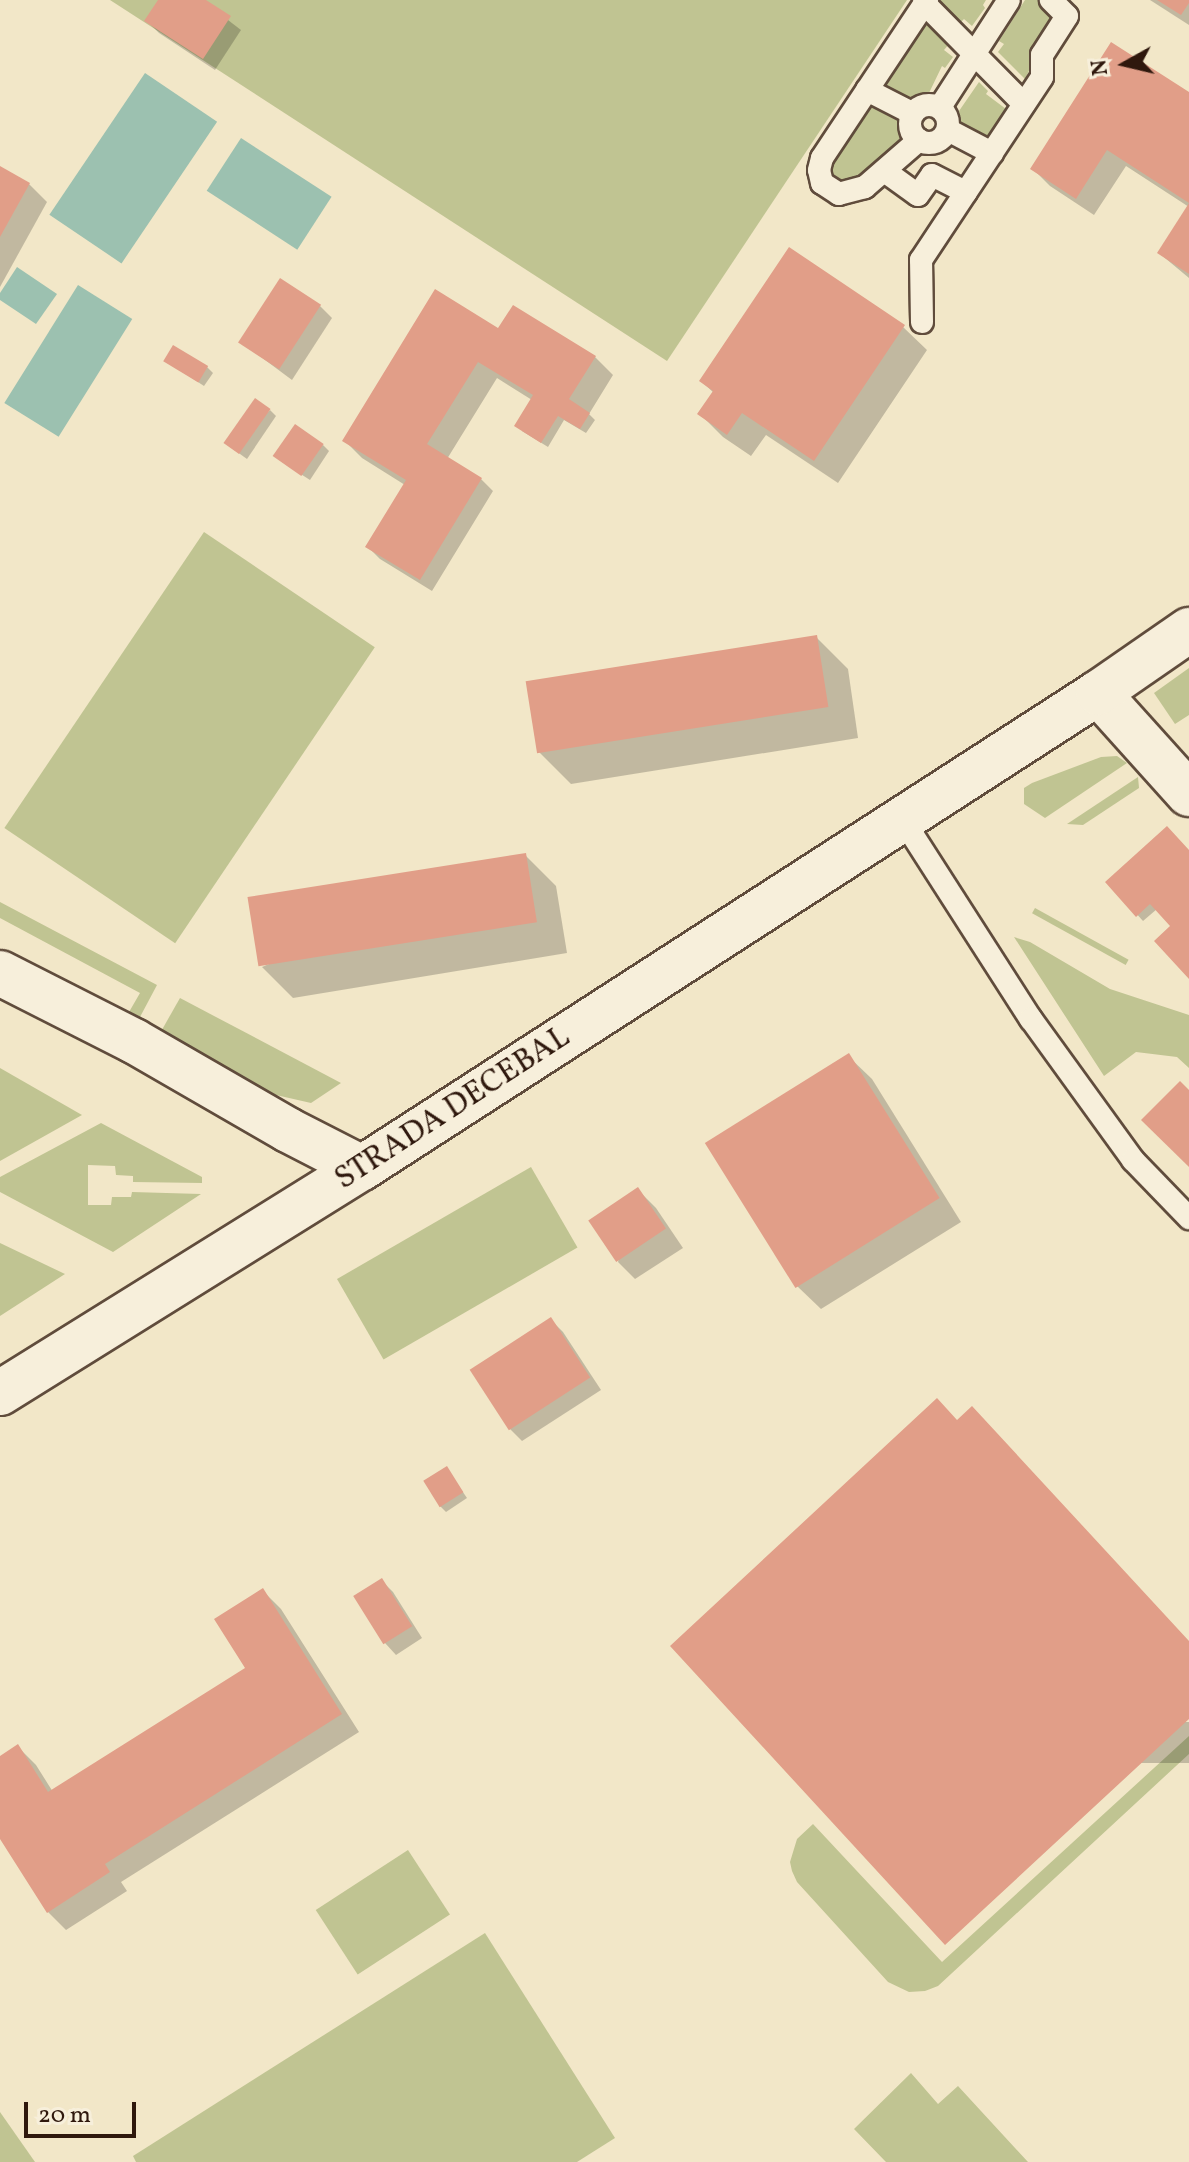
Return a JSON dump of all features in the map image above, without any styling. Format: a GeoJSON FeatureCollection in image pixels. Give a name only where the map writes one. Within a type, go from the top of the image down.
{"type":"FeatureCollection","features":[{"type":"Feature","properties":{"kind":"main road","name":"STRADA DECEBAL"},"geometry":{"type":"LineString","coordinates":[[0,1393],[362,1168],[903,820],[1189,630]]}},
{"type":"Feature","properties":{"kind":"main road"},"geometry":{"type":"LineString","coordinates":[[1098,693],[1189,794]]}},
{"type":"Feature","properties":{"kind":"main road"},"geometry":{"type":"LineString","coordinates":[[0,973],[134,1041],[288,1130],[362,1168]]}},
{"type":"Feature","properties":{"kind":"lane"},"geometry":{"type":"LineString","coordinates":[[940,107],[1009,0]]}},
{"type":"Feature","properties":{"kind":"lane"},"geometry":{"type":"LineString","coordinates":[[922,322],[921,260],[1042,77],[1042,55],[1067,16],[1051,0]]}},
{"type":"Feature","properties":{"kind":"lane"},"geometry":{"type":"LineString","coordinates":[[919,140],[886,172],[865,187],[839,194],[822,183],[819,170],[822,158],[926,2],[1024,104]]}},
{"type":"Feature","properties":{"kind":"lane"},"geometry":{"type":"LineString","coordinates":[[867,90],[912,113]]}},
{"type":"Feature","properties":{"kind":"lane"},"geometry":{"type":"LineString","coordinates":[[925,105],[940,107],[949,121],[948,130],[936,142],[919,140],[910,128],[912,113],[925,105]]}},
{"type":"Feature","properties":{"kind":"lane"},"geometry":{"type":"LineString","coordinates":[[948,130],[992,153]]}},
{"type":"Feature","properties":{"kind":"lane"},"geometry":{"type":"LineString","coordinates":[[886,172],[918,195],[932,175],[966,192]]}},
{"type":"Feature","properties":{"kind":"lane"},"geometry":{"type":"LineString","coordinates":[[903,820],[1059,1057],[1133,1160],[1189,1218]]}},
{"type":"Feature","properties":{"kind":"shaded area"},"geometry":{"type":"Polygon","coordinates":[[[110,0],[907,0],[667,361],[110,0]]]}},
{"type":"Feature","properties":{"kind":"shaded area"},"geometry":{"type":"Polygon","coordinates":[[[937,0],[986,0],[985,8],[972,26],[964,19],[960,23],[937,0]]]}},
{"type":"Feature","properties":{"kind":"shaded area"},"geometry":{"type":"Polygon","coordinates":[[[1025,0],[1043,0],[1057,14],[1025,79],[998,52],[1004,44],[999,41],[1025,0]]]}},
{"type":"Feature","properties":{"kind":"shaded area"},"geometry":{"type":"Polygon","coordinates":[[[924,20],[949,44],[944,50],[953,57],[945,68],[942,66],[929,93],[910,99],[902,94],[898,99],[879,87],[924,20]]]}},
{"type":"Feature","properties":{"kind":"shaded area"},"geometry":{"type":"Polygon","coordinates":[[[145,73],[217,122],[122,263],[49,215],[145,73]]]}},
{"type":"Feature","properties":{"kind":"shaded area"},"geometry":{"type":"Polygon","coordinates":[[[979,82],[988,91],[986,94],[1006,109],[1001,117],[1006,121],[989,140],[968,132],[970,127],[961,123],[959,111],[979,82]]]}},
{"type":"Feature","properties":{"kind":"shaded area"},"geometry":{"type":"Polygon","coordinates":[[[867,99],[893,110],[890,115],[899,121],[903,140],[858,185],[833,181],[827,162],[867,99]]]}},
{"type":"Feature","properties":{"kind":"shaded area"},"geometry":{"type":"Polygon","coordinates":[[[241,138],[332,197],[297,250],[207,191],[241,138]]]}},
{"type":"Feature","properties":{"kind":"shaded area"},"geometry":{"type":"Polygon","coordinates":[[[17,267],[57,294],[36,324],[0,300],[0,293],[17,267]]]}},
{"type":"Feature","properties":{"kind":"shaded area"},"geometry":{"type":"Polygon","coordinates":[[[78,285],[132,319],[59,437],[4,403],[78,285]]]}},
{"type":"Feature","properties":{"kind":"shaded area"},"geometry":{"type":"Polygon","coordinates":[[[204,532],[375,647],[175,943],[4,828],[204,532]]]}},
{"type":"Feature","properties":{"kind":"shaded area"},"geometry":{"type":"Polygon","coordinates":[[[1189,668],[1189,715],[1175,724],[1154,693],[1189,668]]]}},
{"type":"Feature","properties":{"kind":"shaded area"},"geometry":{"type":"Polygon","coordinates":[[[1117,756],[1127,763],[1045,818],[1024,804],[1024,788],[1032,783],[1101,757],[1117,756]]]}},
{"type":"Feature","properties":{"kind":"shaded area"},"geometry":{"type":"Polygon","coordinates":[[[1138,777],[1139,788],[1083,825],[1067,824],[1138,777]]]}},
{"type":"Feature","properties":{"kind":"shaded area"},"geometry":{"type":"Polygon","coordinates":[[[0,902],[157,985],[140,1017],[133,1021],[125,1019],[140,993],[0,918],[0,902]]]}},
{"type":"Feature","properties":{"kind":"shaded area"},"geometry":{"type":"Polygon","coordinates":[[[1035,908],[1129,960],[1126,965],[1032,913],[1035,908]]]}},
{"type":"Feature","properties":{"kind":"shaded area"},"geometry":{"type":"Polygon","coordinates":[[[1014,937],[1030,942],[1110,989],[1189,1015],[1189,1068],[1177,1057],[1136,1052],[1104,1076],[1014,937]]]}},
{"type":"Feature","properties":{"kind":"shaded area"},"geometry":{"type":"Polygon","coordinates":[[[180,998],[341,1083],[311,1103],[276,1095],[248,1083],[159,1035],[180,998]]]}},
{"type":"Feature","properties":{"kind":"shaded area"},"geometry":{"type":"Polygon","coordinates":[[[0,1068],[82,1115],[0,1161],[0,1068]]]}},
{"type":"Feature","properties":{"kind":"shaded area"},"geometry":{"type":"Polygon","coordinates":[[[101,1123],[202,1177],[202,1183],[133,1182],[133,1176],[116,1175],[115,1166],[88,1165],[88,1205],[111,1205],[112,1197],[131,1197],[132,1192],[201,1194],[113,1252],[0,1192],[0,1177],[101,1123]]]}},
{"type":"Feature","properties":{"kind":"shaded area"},"geometry":{"type":"Polygon","coordinates":[[[531,1167],[578,1248],[384,1360],[337,1279],[531,1167]]]}},
{"type":"Feature","properties":{"kind":"shaded area"},"geometry":{"type":"Polygon","coordinates":[[[0,1243],[65,1274],[0,1316],[0,1243]]]}},
{"type":"Feature","properties":{"kind":"shaded area"},"geometry":{"type":"Polygon","coordinates":[[[1189,1736],[1189,1754],[938,1986],[925,1991],[909,1992],[888,1982],[797,1882],[792,1871],[790,1862],[797,1839],[813,1824],[942,1962],[1189,1736]]]}},
{"type":"Feature","properties":{"kind":"shaded area"},"geometry":{"type":"Polygon","coordinates":[[[408,1850],[450,1915],[358,1974],[316,1910],[408,1850]]]}},
{"type":"Feature","properties":{"kind":"shaded area"},"geometry":{"type":"Polygon","coordinates":[[[485,1933],[615,2138],[577,2162],[136,2162],[133,2156],[485,1933]]]}},
{"type":"Feature","properties":{"kind":"shaded area"},"geometry":{"type":"Polygon","coordinates":[[[911,2073],[938,2104],[958,2086],[1028,2162],[886,2162],[854,2129],[911,2073]]]}},
{"type":"Feature","properties":{"kind":"shaded area"},"geometry":{"type":"Polygon","coordinates":[[[0,2112],[35,2162],[0,2162],[0,2112]]]}},
{"type":"Feature","properties":{"kind":"building"},"geometry":{"type":"Polygon","coordinates":[[[158,0],[206,0],[231,16],[203,59],[144,21],[158,0]]]}},
{"type":"Feature","properties":{"kind":"building"},"geometry":{"type":"Polygon","coordinates":[[[1157,0],[1189,0],[1189,3],[1181,15],[1157,0]]]}},
{"type":"Feature","properties":{"kind":"building"},"geometry":{"type":"Polygon","coordinates":[[[1111,42],[1189,92],[1189,203],[1107,150],[1076,199],[1030,169],[1111,42]]]}},
{"type":"Feature","properties":{"kind":"building"},"geometry":{"type":"Polygon","coordinates":[[[0,166],[30,183],[0,237],[0,166]]]}},
{"type":"Feature","properties":{"kind":"building"},"geometry":{"type":"Polygon","coordinates":[[[1189,203],[1189,274],[1157,253],[1189,203]]]}},
{"type":"Feature","properties":{"kind":"building"},"geometry":{"type":"Polygon","coordinates":[[[789,247],[905,325],[814,461],[742,413],[727,435],[697,414],[713,391],[699,381],[789,247]]]}},
{"type":"Feature","properties":{"kind":"building"},"geometry":{"type":"Polygon","coordinates":[[[280,278],[321,305],[279,369],[238,343],[280,278]]]}},
{"type":"Feature","properties":{"kind":"building"},"geometry":{"type":"Polygon","coordinates":[[[435,289],[498,328],[513,305],[596,356],[569,399],[590,413],[580,429],[558,416],[541,443],[514,426],[533,395],[478,362],[427,444],[482,478],[420,580],[365,547],[406,480],[342,441],[435,289]]]}},
{"type":"Feature","properties":{"kind":"building"},"geometry":{"type":"Polygon","coordinates":[[[173,345],[208,366],[198,382],[163,361],[173,345]]]}},
{"type":"Feature","properties":{"kind":"building"},"geometry":{"type":"Polygon","coordinates":[[[255,398],[271,409],[239,454],[223,443],[255,398]]]}},
{"type":"Feature","properties":{"kind":"building"},"geometry":{"type":"Polygon","coordinates":[[[295,424],[324,444],[301,476],[273,456],[295,424]]]}},
{"type":"Feature","properties":{"kind":"building"},"geometry":{"type":"Polygon","coordinates":[[[817,635],[828,707],[537,753],[526,681],[817,635]]]}},
{"type":"Feature","properties":{"kind":"building"},"geometry":{"type":"Polygon","coordinates":[[[1167,826],[1189,850],[1189,979],[1154,941],[1170,926],[1150,904],[1136,917],[1105,882],[1167,826]]]}},
{"type":"Feature","properties":{"kind":"building"},"geometry":{"type":"Polygon","coordinates":[[[526,853],[537,922],[258,966],[247,897],[526,853]]]}},
{"type":"Feature","properties":{"kind":"building"},"geometry":{"type":"Polygon","coordinates":[[[849,1053],[940,1198],[795,1288],[705,1143],[849,1053]]]}},
{"type":"Feature","properties":{"kind":"building"},"geometry":{"type":"Polygon","coordinates":[[[1180,1081],[1189,1090],[1189,1167],[1141,1120],[1180,1081]]]}},
{"type":"Feature","properties":{"kind":"building"},"geometry":{"type":"Polygon","coordinates":[[[638,1187],[666,1228],[616,1262],[588,1221],[638,1187]]]}},
{"type":"Feature","properties":{"kind":"building"},"geometry":{"type":"Polygon","coordinates":[[[551,1317],[590,1377],[509,1430],[470,1370],[551,1317]]]}},
{"type":"Feature","properties":{"kind":"building"},"geometry":{"type":"Polygon","coordinates":[[[937,1398],[957,1420],[972,1406],[1189,1641],[1189,1719],[945,1945],[670,1646],[937,1398]]]}},
{"type":"Feature","properties":{"kind":"building"},"geometry":{"type":"Polygon","coordinates":[[[447,1466],[463,1492],[440,1507],[423,1481],[447,1466]]]}},
{"type":"Feature","properties":{"kind":"building"},"geometry":{"type":"Polygon","coordinates":[[[382,1578],[412,1626],[383,1644],[353,1596],[382,1578]]]}},
{"type":"Feature","properties":{"kind":"building"},"geometry":{"type":"Polygon","coordinates":[[[263,1588],[342,1714],[105,1864],[110,1872],[47,1913],[0,1839],[0,1756],[18,1744],[48,1792],[245,1668],[214,1619],[263,1588]]]}}]}
